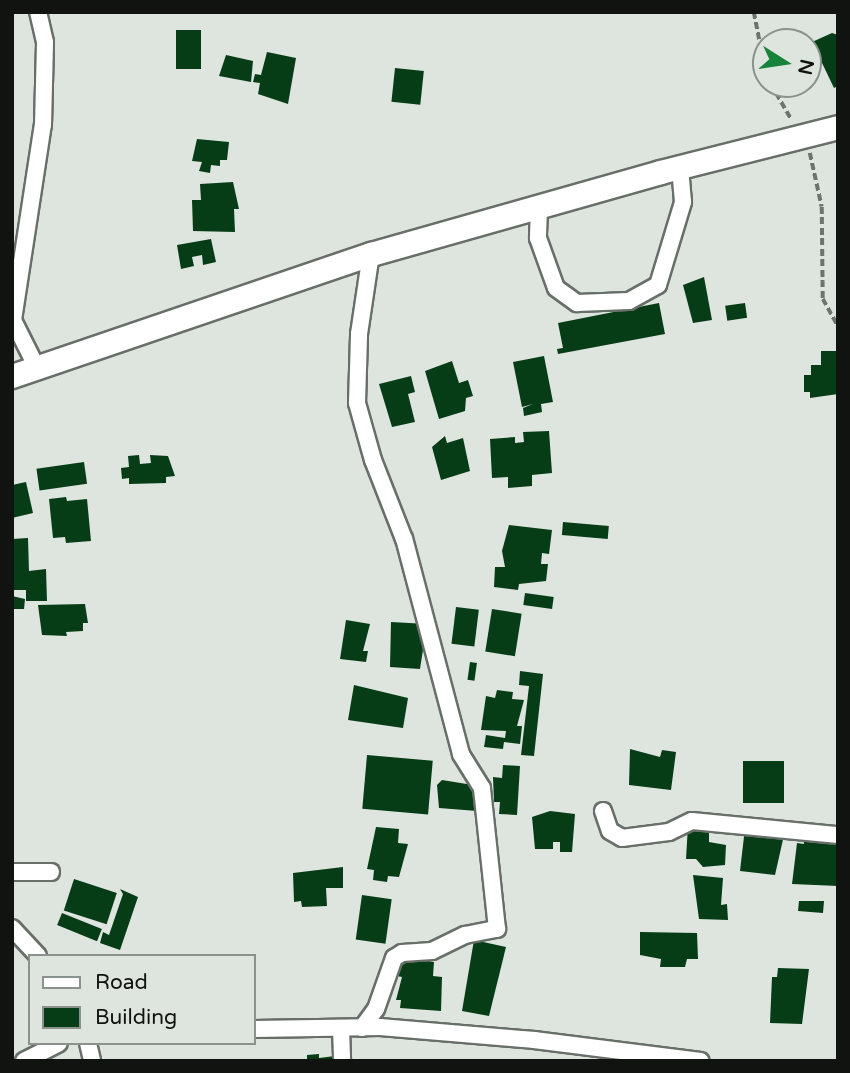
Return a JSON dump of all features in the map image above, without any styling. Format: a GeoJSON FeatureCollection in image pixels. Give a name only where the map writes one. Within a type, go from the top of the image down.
{"type":"FeatureCollection","features":[{"type":"Feature","properties":{"kind":"main road"},"geometry":{"type":"LineString","coordinates":[[12,376],[371,254],[838,127]]}},
{"type":"Feature","properties":{"kind":"street"},"geometry":{"type":"LineString","coordinates":[[33,17],[45,42],[43,125],[13,320],[37,368]]}},
{"type":"Feature","properties":{"kind":"street"},"geometry":{"type":"LineString","coordinates":[[539,207],[538,238],[556,288],[577,303],[629,301],[658,285],[683,202],[680,168]]}},
{"type":"Feature","properties":{"kind":"street"},"geometry":{"type":"LineString","coordinates":[[362,1028],[376,1009],[394,958],[402,953],[432,951],[465,935],[497,929],[482,788],[461,754],[404,539],[373,460],[357,403],[359,334],[371,254]]}},
{"type":"Feature","properties":{"kind":"street"},"geometry":{"type":"LineString","coordinates":[[603,811],[610,831],[622,838],[669,832],[692,821],[838,835]]}},
{"type":"Feature","properties":{"kind":"street"},"geometry":{"type":"LineString","coordinates":[[12,872],[51,872]]}},
{"type":"Feature","properties":{"kind":"street"},"geometry":{"type":"LineString","coordinates":[[12,928],[36,954]]}},
{"type":"Feature","properties":{"kind":"street"},"geometry":{"type":"LineString","coordinates":[[341,1028],[342,1061]]}},
{"type":"Feature","properties":{"kind":"street"},"geometry":{"type":"LineString","coordinates":[[256,1029],[362,1028],[534,1040],[701,1061]]}},
{"type":"Feature","properties":{"kind":"street"},"geometry":{"type":"LineString","coordinates":[[24,1061],[55,1045]]}},
{"type":"Feature","properties":{"kind":"path"},"geometry":{"type":"LineString","coordinates":[[780,98],[802,135],[822,207],[823,299],[838,326]]}},
{"type":"Feature","properties":{"kind":"building"},"geometry":{"type":"Polygon","coordinates":[[[176,30],[201,30],[201,69],[176,69],[176,30]]]}},
{"type":"Feature","properties":{"kind":"building"},"geometry":{"type":"Polygon","coordinates":[[[832,33],[838,35],[838,86],[834,88],[822,63],[822,38],[832,33]]]}},
{"type":"Feature","properties":{"kind":"building"},"geometry":{"type":"Polygon","coordinates":[[[267,52],[296,58],[288,104],[258,94],[260,83],[253,82],[255,74],[261,75],[267,52]]]}},
{"type":"Feature","properties":{"kind":"building"},"geometry":{"type":"Polygon","coordinates":[[[226,55],[253,61],[251,82],[219,76],[226,55]]]}},
{"type":"Feature","properties":{"kind":"building"},"geometry":{"type":"Polygon","coordinates":[[[395,68],[424,71],[420,105],[391,102],[395,68]]]}},
{"type":"Feature","properties":{"kind":"building"},"geometry":{"type":"Polygon","coordinates":[[[197,139],[229,142],[227,160],[220,160],[220,166],[211,165],[210,173],[199,171],[202,162],[192,161],[197,139]]]}},
{"type":"Feature","properties":{"kind":"building"},"geometry":{"type":"Polygon","coordinates":[[[233,182],[239,209],[234,209],[235,232],[193,231],[192,200],[201,200],[200,184],[233,182]]]}},
{"type":"Feature","properties":{"kind":"building"},"geometry":{"type":"Polygon","coordinates":[[[211,239],[216,262],[203,265],[202,255],[192,257],[194,266],[181,269],[177,245],[211,239]]]}},
{"type":"Feature","properties":{"kind":"building"},"geometry":{"type":"Polygon","coordinates":[[[704,277],[712,320],[693,323],[683,285],[704,277]]]}},
{"type":"Feature","properties":{"kind":"building"},"geometry":{"type":"Polygon","coordinates":[[[659,303],[665,334],[558,354],[557,349],[563,348],[558,323],[659,303]]]}},
{"type":"Feature","properties":{"kind":"building"},"geometry":{"type":"Polygon","coordinates":[[[745,303],[747,318],[727,321],[725,306],[745,303]]]}},
{"type":"Feature","properties":{"kind":"building"},"geometry":{"type":"Polygon","coordinates":[[[821,351],[838,351],[838,394],[810,398],[810,392],[804,392],[804,375],[811,375],[811,365],[821,365],[821,351]]]}},
{"type":"Feature","properties":{"kind":"building"},"geometry":{"type":"Polygon","coordinates":[[[544,356],[553,402],[541,404],[542,412],[524,416],[523,408],[533,404],[522,407],[513,362],[544,356]]]}},
{"type":"Feature","properties":{"kind":"building"},"geometry":{"type":"Polygon","coordinates":[[[452,361],[459,383],[468,380],[473,396],[466,398],[465,411],[439,419],[425,371],[452,361]]]}},
{"type":"Feature","properties":{"kind":"building"},"geometry":{"type":"Polygon","coordinates":[[[411,376],[415,392],[408,394],[415,422],[392,427],[379,384],[411,376]]]}},
{"type":"Feature","properties":{"kind":"building"},"geometry":{"type":"Polygon","coordinates":[[[549,431],[552,473],[532,475],[532,486],[508,488],[508,477],[492,478],[490,439],[515,437],[515,443],[524,442],[523,432],[549,431]]]}},
{"type":"Feature","properties":{"kind":"building"},"geometry":{"type":"Polygon","coordinates":[[[445,436],[447,443],[463,438],[470,471],[441,480],[432,447],[445,436]]]}},
{"type":"Feature","properties":{"kind":"building"},"geometry":{"type":"Polygon","coordinates":[[[139,455],[140,464],[151,463],[150,455],[168,456],[175,476],[166,477],[166,483],[129,484],[129,478],[122,479],[121,468],[129,467],[128,456],[139,455]]]}},
{"type":"Feature","properties":{"kind":"building"},"geometry":{"type":"Polygon","coordinates":[[[84,462],[87,484],[40,490],[36,469],[84,462]]]}},
{"type":"Feature","properties":{"kind":"building"},"geometry":{"type":"Polygon","coordinates":[[[26,482],[33,513],[12,518],[12,485],[26,482]]]}},
{"type":"Feature","properties":{"kind":"building"},"geometry":{"type":"Polygon","coordinates":[[[66,497],[67,501],[87,499],[91,541],[66,543],[65,537],[53,538],[49,499],[66,497]]]}},
{"type":"Feature","properties":{"kind":"building"},"geometry":{"type":"Polygon","coordinates":[[[563,522],[609,526],[608,539],[562,535],[563,522]]]}},
{"type":"Feature","properties":{"kind":"building"},"geometry":{"type":"Polygon","coordinates":[[[509,525],[552,530],[549,554],[542,553],[541,564],[548,564],[546,581],[519,584],[518,590],[494,587],[495,567],[505,567],[502,551],[509,525]]]}},
{"type":"Feature","properties":{"kind":"building"},"geometry":{"type":"Polygon","coordinates":[[[28,538],[29,571],[46,569],[47,601],[26,601],[26,590],[12,590],[12,539],[28,538]]]}},
{"type":"Feature","properties":{"kind":"building"},"geometry":{"type":"Polygon","coordinates":[[[525,593],[554,597],[552,609],[523,605],[525,593]]]}},
{"type":"Feature","properties":{"kind":"building"},"geometry":{"type":"Polygon","coordinates":[[[12,596],[25,599],[24,609],[12,609],[12,596]]]}},
{"type":"Feature","properties":{"kind":"building"},"geometry":{"type":"Polygon","coordinates":[[[85,604],[88,623],[83,623],[83,631],[66,632],[67,636],[42,635],[38,605],[85,604]]]}},
{"type":"Feature","properties":{"kind":"building"},"geometry":{"type":"Polygon","coordinates":[[[456,607],[479,610],[474,647],[451,644],[456,607]]]}},
{"type":"Feature","properties":{"kind":"building"},"geometry":{"type":"Polygon","coordinates":[[[492,609],[522,614],[515,656],[485,651],[492,609]]]}},
{"type":"Feature","properties":{"kind":"building"},"geometry":{"type":"Polygon","coordinates":[[[346,620],[370,624],[363,651],[368,651],[366,662],[340,659],[346,620]]]}},
{"type":"Feature","properties":{"kind":"building"},"geometry":{"type":"Polygon","coordinates":[[[391,622],[427,624],[420,669],[390,667],[391,622]]]}},
{"type":"Feature","properties":{"kind":"building"},"geometry":{"type":"Polygon","coordinates":[[[470,662],[477,663],[474,681],[467,680],[470,662]]]}},
{"type":"Feature","properties":{"kind":"building"},"geometry":{"type":"Polygon","coordinates":[[[520,671],[543,674],[534,756],[521,755],[529,686],[519,685],[520,671]]]}},
{"type":"Feature","properties":{"kind":"building"},"geometry":{"type":"Polygon","coordinates":[[[354,685],[408,698],[403,728],[348,720],[354,685]]]}},
{"type":"Feature","properties":{"kind":"building"},"geometry":{"type":"Polygon","coordinates":[[[497,690],[513,692],[512,699],[524,700],[517,726],[522,726],[520,744],[504,742],[503,749],[484,747],[486,735],[505,738],[506,731],[481,730],[486,696],[495,698],[497,690]]]}},
{"type":"Feature","properties":{"kind":"building"},"geometry":{"type":"Polygon","coordinates":[[[630,749],[660,757],[662,750],[676,752],[671,790],[629,785],[630,749]]]}},
{"type":"Feature","properties":{"kind":"building"},"geometry":{"type":"Polygon","coordinates":[[[367,755],[433,761],[428,815],[362,809],[367,755]]]}},
{"type":"Feature","properties":{"kind":"building"},"geometry":{"type":"Polygon","coordinates":[[[743,761],[784,761],[784,803],[743,803],[743,761]]]}},
{"type":"Feature","properties":{"kind":"building"},"geometry":{"type":"Polygon","coordinates":[[[503,765],[520,766],[517,815],[499,814],[500,802],[494,802],[493,777],[502,778],[503,765]]]}},
{"type":"Feature","properties":{"kind":"building"},"geometry":{"type":"Polygon","coordinates":[[[442,780],[479,786],[477,811],[439,808],[437,785],[442,780]]]}},
{"type":"Feature","properties":{"kind":"building"},"geometry":{"type":"Polygon","coordinates":[[[550,811],[575,814],[572,852],[560,852],[560,842],[553,842],[553,849],[535,849],[532,817],[550,811]]]}},
{"type":"Feature","properties":{"kind":"building"},"geometry":{"type":"Polygon","coordinates":[[[709,824],[709,842],[726,845],[725,865],[703,867],[696,859],[686,859],[688,825],[709,824]]]}},
{"type":"Feature","properties":{"kind":"building"},"geometry":{"type":"Polygon","coordinates":[[[376,827],[399,829],[398,843],[408,844],[399,877],[388,876],[387,882],[373,880],[374,870],[367,869],[376,827]]]}},
{"type":"Feature","properties":{"kind":"building"},"geometry":{"type":"Polygon","coordinates":[[[745,828],[784,835],[775,875],[740,871],[745,828]]]}},
{"type":"Feature","properties":{"kind":"building"},"geometry":{"type":"Polygon","coordinates":[[[803,835],[838,844],[838,886],[792,884],[797,843],[804,844],[803,835]]]}},
{"type":"Feature","properties":{"kind":"building"},"geometry":{"type":"Polygon","coordinates":[[[343,867],[343,888],[326,888],[327,906],[302,907],[301,901],[294,902],[293,873],[343,867]]]}},
{"type":"Feature","properties":{"kind":"building"},"geometry":{"type":"Polygon","coordinates":[[[693,875],[723,878],[721,905],[727,904],[728,920],[699,919],[693,875]]]}},
{"type":"Feature","properties":{"kind":"building"},"geometry":{"type":"Polygon","coordinates":[[[74,879],[117,893],[107,924],[64,910],[74,879]]]}},
{"type":"Feature","properties":{"kind":"building"},"geometry":{"type":"Polygon","coordinates":[[[120,889],[138,897],[120,950],[100,943],[103,932],[109,935],[123,894],[120,889]]]}},
{"type":"Feature","properties":{"kind":"building"},"geometry":{"type":"Polygon","coordinates":[[[362,895],[392,899],[385,944],[356,940],[362,895]]]}},
{"type":"Feature","properties":{"kind":"building"},"geometry":{"type":"Polygon","coordinates":[[[799,901],[824,901],[823,913],[798,911],[799,901]]]}},
{"type":"Feature","properties":{"kind":"building"},"geometry":{"type":"Polygon","coordinates":[[[62,913],[102,929],[97,941],[57,925],[62,913]]]}},
{"type":"Feature","properties":{"kind":"building"},"geometry":{"type":"Polygon","coordinates":[[[640,932],[697,933],[698,959],[687,959],[685,967],[660,967],[661,959],[640,955],[640,932]]]}},
{"type":"Feature","properties":{"kind":"building"},"geometry":{"type":"Polygon","coordinates":[[[474,940],[506,947],[489,1016],[462,1011],[474,940]]]}},
{"type":"Feature","properties":{"kind":"building"},"geometry":{"type":"Polygon","coordinates":[[[399,956],[434,962],[433,976],[442,977],[441,1011],[400,1008],[401,1000],[396,1000],[402,977],[397,976],[399,956]]]}},
{"type":"Feature","properties":{"kind":"building"},"geometry":{"type":"Polygon","coordinates":[[[778,968],[809,969],[802,1024],[770,1023],[772,977],[777,977],[778,968]]]}},
{"type":"Feature","properties":{"kind":"building"},"geometry":{"type":"Polygon","coordinates":[[[319,1054],[319,1058],[335,1056],[335,1061],[307,1061],[307,1055],[319,1054]]]}}]}
